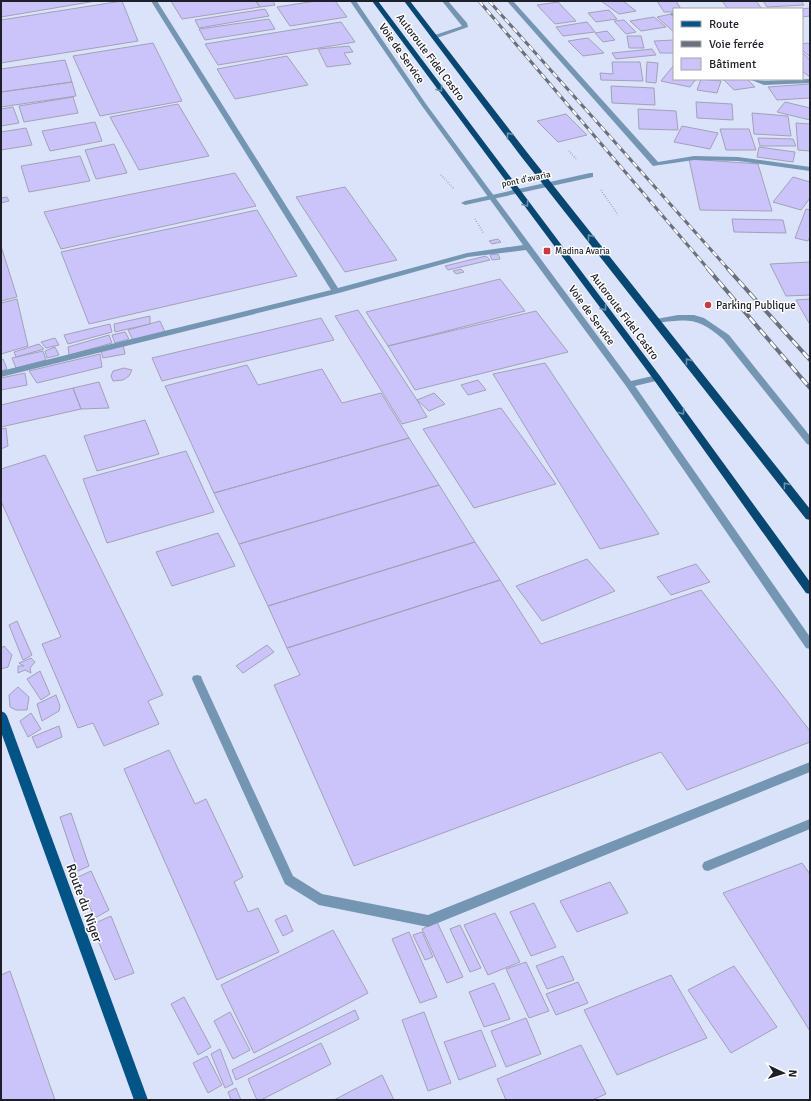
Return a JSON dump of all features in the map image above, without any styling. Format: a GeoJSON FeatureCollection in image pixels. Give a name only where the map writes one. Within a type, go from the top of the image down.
{"type":"FeatureCollection","features":[{"type":"Feature","properties":{"kind":"highway","name":"Autoroute Fidel Castro"},"geometry":{"type":"LineString","coordinates":[[375,1],[657,378],[810,590]]}},
{"type":"Feature","properties":{"kind":"highway","name":"Autoroute Fidel Castro"},"geometry":{"type":"LineString","coordinates":[[406,1],[810,516]]}},
{"type":"Feature","properties":{"kind":"main road","name":"Route du Niger"},"geometry":{"type":"LineString","coordinates":[[1,716],[142,1100]]}},
{"type":"Feature","properties":{"kind":"street"},"geometry":{"type":"LineString","coordinates":[[154,1],[336,291]]}},
{"type":"Feature","properties":{"kind":"street","name":"Voie de Service"},"geometry":{"type":"LineString","coordinates":[[353,1],[424,105],[629,384],[810,645]]}},
{"type":"Feature","properties":{"kind":"street"},"geometry":{"type":"LineString","coordinates":[[434,36],[465,27],[465,24],[446,1]]}},
{"type":"Feature","properties":{"kind":"street"},"geometry":{"type":"LineString","coordinates":[[510,1],[656,164],[694,158],[738,159],[810,169]]}},
{"type":"Feature","properties":{"kind":"street"},"geometry":{"type":"LineString","coordinates":[[755,80],[764,83],[810,81]]}},
{"type":"Feature","properties":{"kind":"street","name":"pont d'avaria"},"geometry":{"type":"LineString","coordinates":[[465,203],[590,175]]}},
{"type":"Feature","properties":{"kind":"street"},"geometry":{"type":"LineString","coordinates":[[1,374],[336,291],[467,255],[528,247]]}},
{"type":"Feature","properties":{"kind":"street"},"geometry":{"type":"LineString","coordinates":[[656,321],[695,317],[715,327],[726,337],[810,442]]}},
{"type":"Feature","properties":{"kind":"street"},"geometry":{"type":"LineString","coordinates":[[629,384],[657,378]]}},
{"type":"Feature","properties":{"kind":"street"},"geometry":{"type":"LineString","coordinates":[[197,679],[289,880],[318,899],[428,921],[810,767]]}},
{"type":"Feature","properties":{"kind":"street"},"geometry":{"type":"LineString","coordinates":[[708,866],[810,824]]}},
{"type":"Feature","properties":{"kind":"building"},"geometry":{"type":"Polygon","coordinates":[[[1,1],[96,1],[1,17],[1,1]]]}},
{"type":"Feature","properties":{"kind":"building"},"geometry":{"type":"Polygon","coordinates":[[[122,1],[138,41],[1,63],[1,20],[122,1]]]}},
{"type":"Feature","properties":{"kind":"building"},"geometry":{"type":"Polygon","coordinates":[[[171,1],[256,1],[260,7],[182,19],[171,1]]]}},
{"type":"Feature","properties":{"kind":"building"},"geometry":{"type":"Polygon","coordinates":[[[256,1],[273,1],[275,5],[260,7],[256,1]]]}},
{"type":"Feature","properties":{"kind":"building"},"geometry":{"type":"Polygon","coordinates":[[[316,1],[335,1],[347,17],[290,26],[277,7],[316,1]]]}},
{"type":"Feature","properties":{"kind":"building"},"geometry":{"type":"Polygon","coordinates":[[[601,1],[623,1],[636,11],[619,14],[601,1]]]}},
{"type":"Feature","properties":{"kind":"building"},"geometry":{"type":"Polygon","coordinates":[[[657,1],[676,1],[680,8],[673,8],[673,12],[664,12],[657,1]]]}},
{"type":"Feature","properties":{"kind":"building"},"geometry":{"type":"Polygon","coordinates":[[[722,1],[756,1],[761,8],[727,8],[722,1]]]}},
{"type":"Feature","properties":{"kind":"building"},"geometry":{"type":"Polygon","coordinates":[[[763,1],[801,1],[804,5],[767,7],[763,1]]]}},
{"type":"Feature","properties":{"kind":"building"},"geometry":{"type":"Polygon","coordinates":[[[558,2],[576,21],[555,24],[537,5],[558,2]]]}},
{"type":"Feature","properties":{"kind":"building"},"geometry":{"type":"Polygon","coordinates":[[[810,8],[810,16],[803,17],[803,9],[810,8]]]}},
{"type":"Feature","properties":{"kind":"building"},"geometry":{"type":"Polygon","coordinates":[[[265,9],[269,16],[199,28],[195,20],[265,9]]]}},
{"type":"Feature","properties":{"kind":"building"},"geometry":{"type":"Polygon","coordinates":[[[609,10],[617,19],[596,22],[588,13],[609,10]]]}},
{"type":"Feature","properties":{"kind":"building"},"geometry":{"type":"Polygon","coordinates":[[[671,14],[673,17],[673,31],[657,17],[671,14]]]}},
{"type":"Feature","properties":{"kind":"building"},"geometry":{"type":"Polygon","coordinates":[[[654,17],[666,27],[641,31],[630,21],[654,17]]]}},
{"type":"Feature","properties":{"kind":"building"},"geometry":{"type":"Polygon","coordinates":[[[269,19],[275,29],[205,40],[199,29],[269,19]]]}},
{"type":"Feature","properties":{"kind":"building"},"geometry":{"type":"Polygon","coordinates":[[[624,20],[636,32],[626,34],[614,21],[624,20]]]}},
{"type":"Feature","properties":{"kind":"building"},"geometry":{"type":"Polygon","coordinates":[[[341,22],[355,42],[218,65],[205,44],[341,22]]]}},
{"type":"Feature","properties":{"kind":"building"},"geometry":{"type":"Polygon","coordinates":[[[587,22],[595,32],[563,36],[556,27],[587,22]]]}},
{"type":"Feature","properties":{"kind":"building"},"geometry":{"type":"Polygon","coordinates":[[[607,31],[615,40],[603,42],[595,33],[607,31]]]}},
{"type":"Feature","properties":{"kind":"building"},"geometry":{"type":"Polygon","coordinates":[[[627,36],[641,36],[644,48],[629,48],[627,36]]]}},
{"type":"Feature","properties":{"kind":"building"},"geometry":{"type":"Polygon","coordinates":[[[588,38],[604,53],[583,56],[568,41],[588,38]]]}},
{"type":"Feature","properties":{"kind":"building"},"geometry":{"type":"Polygon","coordinates":[[[673,40],[673,53],[660,53],[654,41],[673,40]]]}},
{"type":"Feature","properties":{"kind":"building"},"geometry":{"type":"Polygon","coordinates":[[[153,43],[182,101],[100,116],[73,56],[153,43]]]}},
{"type":"Feature","properties":{"kind":"building"},"geometry":{"type":"Polygon","coordinates":[[[808,43],[810,45],[810,57],[803,51],[803,44],[808,43]]]}},
{"type":"Feature","properties":{"kind":"building"},"geometry":{"type":"Polygon","coordinates":[[[349,46],[353,52],[344,53],[351,64],[327,67],[318,49],[349,46]]]}},
{"type":"Feature","properties":{"kind":"building"},"geometry":{"type":"Polygon","coordinates":[[[652,49],[656,55],[616,59],[612,53],[652,49]]]}},
{"type":"Feature","properties":{"kind":"building"},"geometry":{"type":"Polygon","coordinates":[[[803,53],[810,60],[810,77],[803,72],[803,53]]]}},
{"type":"Feature","properties":{"kind":"building"},"geometry":{"type":"Polygon","coordinates":[[[287,56],[308,85],[235,99],[217,69],[287,56]]]}},
{"type":"Feature","properties":{"kind":"building"},"geometry":{"type":"Polygon","coordinates":[[[65,60],[72,82],[1,92],[1,69],[65,60]]]}},
{"type":"Feature","properties":{"kind":"building"},"geometry":{"type":"Polygon","coordinates":[[[612,62],[640,62],[643,81],[601,80],[600,73],[613,74],[612,62]]]}},
{"type":"Feature","properties":{"kind":"building"},"geometry":{"type":"Polygon","coordinates":[[[647,62],[658,63],[656,83],[646,82],[647,62]]]}},
{"type":"Feature","properties":{"kind":"building"},"geometry":{"type":"Polygon","coordinates":[[[673,66],[673,80],[695,80],[690,87],[661,81],[673,66]]]}},
{"type":"Feature","properties":{"kind":"building"},"geometry":{"type":"Polygon","coordinates":[[[701,80],[721,81],[717,93],[697,90],[701,80]]]}},
{"type":"Feature","properties":{"kind":"building"},"geometry":{"type":"Polygon","coordinates":[[[724,80],[748,80],[755,87],[734,90],[724,80]]]}},
{"type":"Feature","properties":{"kind":"building"},"geometry":{"type":"Polygon","coordinates":[[[72,82],[76,96],[1,107],[1,92],[72,82]]]}},
{"type":"Feature","properties":{"kind":"building"},"geometry":{"type":"Polygon","coordinates":[[[810,84],[810,98],[777,100],[768,87],[810,84]]]}},
{"type":"Feature","properties":{"kind":"building"},"geometry":{"type":"Polygon","coordinates":[[[611,86],[654,88],[655,105],[612,103],[611,86]]]}},
{"type":"Feature","properties":{"kind":"building"},"geometry":{"type":"Polygon","coordinates":[[[73,97],[78,113],[24,122],[19,106],[73,97]]]}},
{"type":"Feature","properties":{"kind":"building"},"geometry":{"type":"Polygon","coordinates":[[[696,102],[732,104],[733,120],[697,118],[696,102]]]}},
{"type":"Feature","properties":{"kind":"building"},"geometry":{"type":"Polygon","coordinates":[[[785,102],[810,108],[810,120],[777,112],[785,102]]]}},
{"type":"Feature","properties":{"kind":"building"},"geometry":{"type":"Polygon","coordinates":[[[178,104],[209,156],[139,170],[110,117],[178,104]]]}},
{"type":"Feature","properties":{"kind":"building"},"geometry":{"type":"Polygon","coordinates":[[[13,107],[19,123],[1,126],[1,109],[13,107]]]}},
{"type":"Feature","properties":{"kind":"building"},"geometry":{"type":"Polygon","coordinates":[[[638,109],[676,111],[678,130],[639,129],[638,109]]]}},
{"type":"Feature","properties":{"kind":"building"},"geometry":{"type":"Polygon","coordinates":[[[752,113],[788,116],[791,136],[754,134],[752,113]]]}},
{"type":"Feature","properties":{"kind":"building"},"geometry":{"type":"Polygon","coordinates":[[[566,114],[587,135],[558,142],[537,121],[566,114]]]}},
{"type":"Feature","properties":{"kind":"building"},"geometry":{"type":"Polygon","coordinates":[[[95,122],[102,141],[50,151],[42,131],[95,122]]]}},
{"type":"Feature","properties":{"kind":"building"},"geometry":{"type":"Polygon","coordinates":[[[796,123],[810,124],[810,151],[798,150],[796,123]]]}},
{"type":"Feature","properties":{"kind":"building"},"geometry":{"type":"Polygon","coordinates":[[[682,126],[718,133],[710,149],[674,142],[682,126]]]}},
{"type":"Feature","properties":{"kind":"building"},"geometry":{"type":"Polygon","coordinates":[[[26,128],[32,145],[1,150],[1,132],[26,128]]]}},
{"type":"Feature","properties":{"kind":"building"},"geometry":{"type":"Polygon","coordinates":[[[720,129],[749,129],[756,150],[726,150],[720,129]]]}},
{"type":"Feature","properties":{"kind":"building"},"geometry":{"type":"Polygon","coordinates":[[[758,138],[793,139],[796,146],[760,146],[758,138]]]}},
{"type":"Feature","properties":{"kind":"building"},"geometry":{"type":"Polygon","coordinates":[[[114,144],[127,173],[96,179],[85,150],[114,144]]]}},
{"type":"Feature","properties":{"kind":"building"},"geometry":{"type":"Polygon","coordinates":[[[759,147],[795,152],[793,162],[757,157],[759,147]]]}},
{"type":"Feature","properties":{"kind":"building"},"geometry":{"type":"Polygon","coordinates":[[[80,156],[90,181],[29,192],[21,166],[80,156]]]}},
{"type":"Feature","properties":{"kind":"building"},"geometry":{"type":"Polygon","coordinates":[[[689,159],[758,164],[772,211],[700,210],[689,159]]]}},
{"type":"Feature","properties":{"kind":"building"},"geometry":{"type":"Polygon","coordinates":[[[235,173],[256,206],[61,249],[44,212],[235,173]]]}},
{"type":"Feature","properties":{"kind":"building"},"geometry":{"type":"Polygon","coordinates":[[[793,177],[810,182],[810,198],[801,210],[773,202],[793,177]]]}},
{"type":"Feature","properties":{"kind":"building"},"geometry":{"type":"Polygon","coordinates":[[[345,187],[397,260],[345,272],[296,197],[345,187]]]}},
{"type":"Feature","properties":{"kind":"building"},"geometry":{"type":"Polygon","coordinates":[[[7,197],[9,201],[1,203],[1,198],[7,197]]]}},
{"type":"Feature","properties":{"kind":"building"},"geometry":{"type":"Polygon","coordinates":[[[806,209],[810,210],[810,236],[808,241],[795,238],[806,209]]]}},
{"type":"Feature","properties":{"kind":"building"},"geometry":{"type":"Polygon","coordinates":[[[257,210],[297,276],[89,324],[61,252],[257,210]]]}},
{"type":"Feature","properties":{"kind":"building"},"geometry":{"type":"Polygon","coordinates":[[[732,219],[783,220],[786,233],[734,232],[732,219]]]}},
{"type":"Feature","properties":{"kind":"building"},"geometry":{"type":"Polygon","coordinates":[[[498,239],[501,242],[492,244],[489,241],[498,239]]]}},
{"type":"Feature","properties":{"kind":"building"},"geometry":{"type":"Polygon","coordinates":[[[1,246],[17,297],[1,301],[1,246]]]}},
{"type":"Feature","properties":{"kind":"building"},"geometry":{"type":"Polygon","coordinates":[[[498,254],[500,259],[492,260],[490,255],[498,254]]]}},
{"type":"Feature","properties":{"kind":"building"},"geometry":{"type":"Polygon","coordinates":[[[486,256],[490,260],[448,270],[445,266],[486,256]]]}},
{"type":"Feature","properties":{"kind":"building"},"geometry":{"type":"Polygon","coordinates":[[[810,262],[810,295],[786,296],[770,264],[810,262]]]}},
{"type":"Feature","properties":{"kind":"building"},"geometry":{"type":"Polygon","coordinates":[[[461,269],[464,272],[456,274],[453,271],[461,269]]]}},
{"type":"Feature","properties":{"kind":"building"},"geometry":{"type":"Polygon","coordinates":[[[500,279],[525,311],[388,346],[366,312],[500,279]]]}},
{"type":"Feature","properties":{"kind":"building"},"geometry":{"type":"Polygon","coordinates":[[[17,299],[28,346],[1,354],[1,303],[17,299]]]}},
{"type":"Feature","properties":{"kind":"building"},"geometry":{"type":"Polygon","coordinates":[[[810,299],[810,323],[809,323],[796,300],[810,299]]]}},
{"type":"Feature","properties":{"kind":"building"},"geometry":{"type":"Polygon","coordinates":[[[358,310],[427,417],[402,424],[335,316],[358,310]]]}},
{"type":"Feature","properties":{"kind":"building"},"geometry":{"type":"Polygon","coordinates":[[[536,311],[568,352],[415,390],[388,346],[536,311]]]}},
{"type":"Feature","properties":{"kind":"building"},"geometry":{"type":"Polygon","coordinates":[[[150,316],[150,324],[115,332],[114,324],[150,316]]]}},
{"type":"Feature","properties":{"kind":"building"},"geometry":{"type":"Polygon","coordinates":[[[321,318],[334,340],[162,381],[152,358],[321,318]]]}},
{"type":"Feature","properties":{"kind":"building"},"geometry":{"type":"Polygon","coordinates":[[[160,321],[165,332],[133,340],[128,330],[160,321]]]}},
{"type":"Feature","properties":{"kind":"building"},"geometry":{"type":"Polygon","coordinates":[[[110,324],[112,332],[68,344],[64,335],[110,324]]]}},
{"type":"Feature","properties":{"kind":"building"},"geometry":{"type":"Polygon","coordinates":[[[125,332],[129,339],[115,343],[112,335],[125,332]]]}},
{"type":"Feature","properties":{"kind":"building"},"geometry":{"type":"Polygon","coordinates":[[[109,335],[112,343],[69,355],[68,347],[109,335]]]}},
{"type":"Feature","properties":{"kind":"building"},"geometry":{"type":"Polygon","coordinates":[[[55,338],[59,345],[46,348],[41,342],[55,338]]]}},
{"type":"Feature","properties":{"kind":"building"},"geometry":{"type":"Polygon","coordinates":[[[39,344],[44,349],[16,357],[14,352],[39,344]]]}},
{"type":"Feature","properties":{"kind":"building"},"geometry":{"type":"Polygon","coordinates":[[[123,345],[125,354],[103,358],[101,351],[123,345]]]}},
{"type":"Feature","properties":{"kind":"building"},"geometry":{"type":"Polygon","coordinates":[[[55,347],[59,355],[47,358],[45,351],[55,347]]]}},
{"type":"Feature","properties":{"kind":"building"},"geometry":{"type":"Polygon","coordinates":[[[43,351],[46,360],[16,368],[12,358],[43,351]]]}},
{"type":"Feature","properties":{"kind":"building"},"geometry":{"type":"Polygon","coordinates":[[[100,354],[102,367],[37,383],[29,371],[100,354]]]}},
{"type":"Feature","properties":{"kind":"building"},"geometry":{"type":"Polygon","coordinates":[[[3,359],[7,369],[1,371],[1,360],[3,359]]]}},
{"type":"Feature","properties":{"kind":"building"},"geometry":{"type":"Polygon","coordinates":[[[545,363],[659,534],[600,549],[493,374],[545,363]]]}},
{"type":"Feature","properties":{"kind":"building"},"geometry":{"type":"Polygon","coordinates":[[[247,365],[258,385],[322,369],[342,403],[381,393],[409,438],[214,493],[165,386],[247,365]]]}},
{"type":"Feature","properties":{"kind":"building"},"geometry":{"type":"Polygon","coordinates":[[[124,368],[132,370],[129,376],[123,380],[113,381],[111,376],[113,371],[124,368]]]}},
{"type":"Feature","properties":{"kind":"building"},"geometry":{"type":"Polygon","coordinates":[[[25,373],[27,385],[1,390],[1,378],[25,373]]]}},
{"type":"Feature","properties":{"kind":"building"},"geometry":{"type":"Polygon","coordinates":[[[478,380],[486,390],[468,395],[461,385],[478,380]]]}},
{"type":"Feature","properties":{"kind":"building"},"geometry":{"type":"Polygon","coordinates":[[[99,382],[109,408],[81,409],[73,388],[99,382]]]}},
{"type":"Feature","properties":{"kind":"building"},"geometry":{"type":"Polygon","coordinates":[[[73,388],[81,409],[1,427],[1,405],[73,388]]]}},
{"type":"Feature","properties":{"kind":"building"},"geometry":{"type":"Polygon","coordinates":[[[434,393],[445,404],[429,411],[417,400],[434,393]]]}},
{"type":"Feature","properties":{"kind":"building"},"geometry":{"type":"Polygon","coordinates":[[[501,408],[556,484],[474,508],[423,429],[501,408]]]}},
{"type":"Feature","properties":{"kind":"building"},"geometry":{"type":"Polygon","coordinates":[[[145,420],[159,454],[97,471],[84,436],[145,420]]]}},
{"type":"Feature","properties":{"kind":"building"},"geometry":{"type":"Polygon","coordinates":[[[6,428],[8,446],[1,449],[1,429],[6,428]]]}},
{"type":"Feature","properties":{"kind":"building"},"geometry":{"type":"Polygon","coordinates":[[[409,438],[439,485],[239,544],[214,493],[409,438]]]}},
{"type":"Feature","properties":{"kind":"building"},"geometry":{"type":"Polygon","coordinates":[[[186,451],[214,512],[107,543],[83,479],[186,451]]]}},
{"type":"Feature","properties":{"kind":"building"},"geometry":{"type":"Polygon","coordinates":[[[45,455],[163,695],[148,701],[159,724],[104,746],[93,723],[78,728],[42,644],[61,637],[1,501],[1,469],[45,455]]]}},
{"type":"Feature","properties":{"kind":"building"},"geometry":{"type":"Polygon","coordinates":[[[439,485],[475,542],[268,606],[239,544],[439,485]]]}},
{"type":"Feature","properties":{"kind":"building"},"geometry":{"type":"Polygon","coordinates":[[[218,533],[235,566],[172,586],[156,552],[218,533]]]}},
{"type":"Feature","properties":{"kind":"building"},"geometry":{"type":"Polygon","coordinates":[[[475,542],[500,580],[287,648],[268,606],[475,542]]]}},
{"type":"Feature","properties":{"kind":"building"},"geometry":{"type":"Polygon","coordinates":[[[587,559],[615,591],[542,621],[516,586],[587,559]]]}},
{"type":"Feature","properties":{"kind":"building"},"geometry":{"type":"Polygon","coordinates":[[[696,564],[710,582],[671,595],[657,577],[696,564]]]}},
{"type":"Feature","properties":{"kind":"building"},"geometry":{"type":"Polygon","coordinates":[[[500,580],[541,644],[701,590],[810,731],[810,742],[687,790],[661,752],[354,866],[274,685],[300,675],[287,648],[500,580]]]}},
{"type":"Feature","properties":{"kind":"building"},"geometry":{"type":"Polygon","coordinates":[[[17,621],[32,655],[23,660],[9,625],[17,621]]]}},
{"type":"Feature","properties":{"kind":"building"},"geometry":{"type":"Polygon","coordinates":[[[267,645],[274,652],[243,673],[236,666],[267,645]]]}},
{"type":"Feature","properties":{"kind":"building"},"geometry":{"type":"Polygon","coordinates":[[[4,646],[12,655],[8,667],[1,669],[1,648],[4,646]]]}},
{"type":"Feature","properties":{"kind":"building"},"geometry":{"type":"Polygon","coordinates":[[[31,658],[35,662],[30,668],[31,673],[25,670],[18,673],[18,666],[24,666],[19,663],[31,658]]]}},
{"type":"Feature","properties":{"kind":"building"},"geometry":{"type":"Polygon","coordinates":[[[40,671],[50,694],[41,700],[27,679],[40,671]]]}},
{"type":"Feature","properties":{"kind":"building"},"geometry":{"type":"Polygon","coordinates":[[[18,687],[29,697],[27,710],[16,710],[10,707],[9,695],[18,687]]]}},
{"type":"Feature","properties":{"kind":"building"},"geometry":{"type":"Polygon","coordinates":[[[56,695],[60,706],[59,711],[42,721],[37,704],[56,695]]]}},
{"type":"Feature","properties":{"kind":"building"},"geometry":{"type":"Polygon","coordinates":[[[31,713],[41,729],[28,737],[20,721],[31,713]]]}},
{"type":"Feature","properties":{"kind":"building"},"geometry":{"type":"Polygon","coordinates":[[[59,726],[62,737],[37,748],[32,737],[59,726]]]}},
{"type":"Feature","properties":{"kind":"building"},"geometry":{"type":"Polygon","coordinates":[[[169,750],[195,804],[206,799],[243,877],[234,882],[248,912],[258,908],[279,952],[217,980],[124,769],[169,750]]]}},
{"type":"Feature","properties":{"kind":"building"},"geometry":{"type":"Polygon","coordinates":[[[71,813],[89,866],[78,871],[60,817],[71,813]]]}},
{"type":"Feature","properties":{"kind":"building"},"geometry":{"type":"Polygon","coordinates":[[[802,863],[810,874],[810,1031],[723,893],[802,863]]]}},
{"type":"Feature","properties":{"kind":"building"},"geometry":{"type":"Polygon","coordinates":[[[91,871],[109,910],[95,918],[76,878],[91,871]]]}},
{"type":"Feature","properties":{"kind":"building"},"geometry":{"type":"Polygon","coordinates":[[[610,882],[628,913],[577,932],[560,901],[610,882]]]}},
{"type":"Feature","properties":{"kind":"building"},"geometry":{"type":"Polygon","coordinates":[[[534,903],[556,947],[531,956],[510,912],[534,903]]]}},
{"type":"Feature","properties":{"kind":"building"},"geometry":{"type":"Polygon","coordinates":[[[495,913],[520,962],[488,975],[464,925],[495,913]]]}},
{"type":"Feature","properties":{"kind":"building"},"geometry":{"type":"Polygon","coordinates":[[[286,915],[293,931],[283,936],[275,920],[286,915]]]}},
{"type":"Feature","properties":{"kind":"building"},"geometry":{"type":"Polygon","coordinates":[[[111,916],[134,973],[115,980],[91,925],[111,916]]]}},
{"type":"Feature","properties":{"kind":"building"},"geometry":{"type":"Polygon","coordinates":[[[437,922],[463,977],[447,983],[422,929],[437,922]]]}},
{"type":"Feature","properties":{"kind":"building"},"geometry":{"type":"Polygon","coordinates":[[[460,925],[481,968],[470,972],[450,929],[460,925]]]}},
{"type":"Feature","properties":{"kind":"building"},"geometry":{"type":"Polygon","coordinates":[[[333,930],[368,993],[254,1053],[221,985],[333,930]]]}},
{"type":"Feature","properties":{"kind":"building"},"geometry":{"type":"Polygon","coordinates":[[[409,932],[437,997],[420,1003],[392,939],[409,932]]]}},
{"type":"Feature","properties":{"kind":"building"},"geometry":{"type":"Polygon","coordinates":[[[422,932],[433,957],[425,960],[413,935],[422,932]]]}},
{"type":"Feature","properties":{"kind":"building"},"geometry":{"type":"Polygon","coordinates":[[[563,956],[574,980],[547,989],[536,966],[563,956]]]}},
{"type":"Feature","properties":{"kind":"building"},"geometry":{"type":"Polygon","coordinates":[[[526,962],[549,1011],[529,1018],[506,969],[526,962]]]}},
{"type":"Feature","properties":{"kind":"building"},"geometry":{"type":"Polygon","coordinates":[[[734,966],[777,1027],[731,1053],[688,990],[734,966]]]}},
{"type":"Feature","properties":{"kind":"building"},"geometry":{"type":"Polygon","coordinates":[[[10,971],[55,1100],[1,1100],[1,975],[10,971]]]}},
{"type":"Feature","properties":{"kind":"building"},"geometry":{"type":"Polygon","coordinates":[[[671,975],[707,1038],[617,1075],[584,1010],[671,975]]]}},
{"type":"Feature","properties":{"kind":"building"},"geometry":{"type":"Polygon","coordinates":[[[578,982],[588,1003],[556,1015],[546,994],[578,982]]]}},
{"type":"Feature","properties":{"kind":"building"},"geometry":{"type":"Polygon","coordinates":[[[494,983],[510,1019],[484,1027],[469,992],[494,983]]]}},
{"type":"Feature","properties":{"kind":"building"},"geometry":{"type":"Polygon","coordinates":[[[184,997],[211,1047],[198,1055],[171,1004],[184,997]]]}},
{"type":"Feature","properties":{"kind":"building"},"geometry":{"type":"Polygon","coordinates":[[[355,1010],[359,1019],[236,1080],[232,1070],[355,1010]]]}},
{"type":"Feature","properties":{"kind":"building"},"geometry":{"type":"Polygon","coordinates":[[[230,1012],[250,1050],[233,1059],[214,1021],[230,1012]]]}},
{"type":"Feature","properties":{"kind":"building"},"geometry":{"type":"Polygon","coordinates":[[[424,1012],[451,1083],[428,1091],[402,1020],[424,1012]]]}},
{"type":"Feature","properties":{"kind":"building"},"geometry":{"type":"Polygon","coordinates":[[[526,1018],[541,1054],[506,1067],[491,1031],[526,1018]]]}},
{"type":"Feature","properties":{"kind":"building"},"geometry":{"type":"Polygon","coordinates":[[[481,1030],[496,1066],[459,1080],[444,1042],[481,1030]]]}},
{"type":"Feature","properties":{"kind":"building"},"geometry":{"type":"Polygon","coordinates":[[[321,1043],[331,1064],[261,1100],[257,1100],[248,1079],[321,1043]]]}},
{"type":"Feature","properties":{"kind":"building"},"geometry":{"type":"Polygon","coordinates":[[[581,1045],[606,1094],[592,1100],[506,1100],[497,1079],[581,1045]]]}},
{"type":"Feature","properties":{"kind":"building"},"geometry":{"type":"Polygon","coordinates":[[[220,1049],[233,1084],[225,1088],[211,1054],[220,1049]]]}},
{"type":"Feature","properties":{"kind":"building"},"geometry":{"type":"Polygon","coordinates":[[[207,1056],[222,1085],[208,1093],[193,1063],[207,1056]]]}},
{"type":"Feature","properties":{"kind":"building"},"geometry":{"type":"Polygon","coordinates":[[[382,1075],[394,1100],[334,1100],[382,1075]]]}},
{"type":"Feature","properties":{"kind":"building"},"geometry":{"type":"Polygon","coordinates":[[[236,1088],[241,1100],[231,1100],[228,1092],[236,1088]]]}},
{"type":"Feature","properties":{"kind":"railway"},"geometry":{"type":"LineString","coordinates":[[479,1],[709,270]]}},
{"type":"Feature","properties":{"kind":"railway"},"geometry":{"type":"LineString","coordinates":[[489,1],[729,270]]}},
{"type":"Feature","properties":{"kind":"railway"},"geometry":{"type":"LineString","coordinates":[[708,269],[810,388]]}},
{"type":"Feature","properties":{"kind":"railway"},"geometry":{"type":"LineString","coordinates":[[728,269],[810,360]]}},
{"type":"Feature","properties":{"kind":"place","name":"Madina Avaria"},"geometry":{"type":"Point","coordinates":[547,251]}},
{"type":"Feature","properties":{"kind":"place","name":"Parking Publique"},"geometry":{"type":"Point","coordinates":[708,305]}}]}
